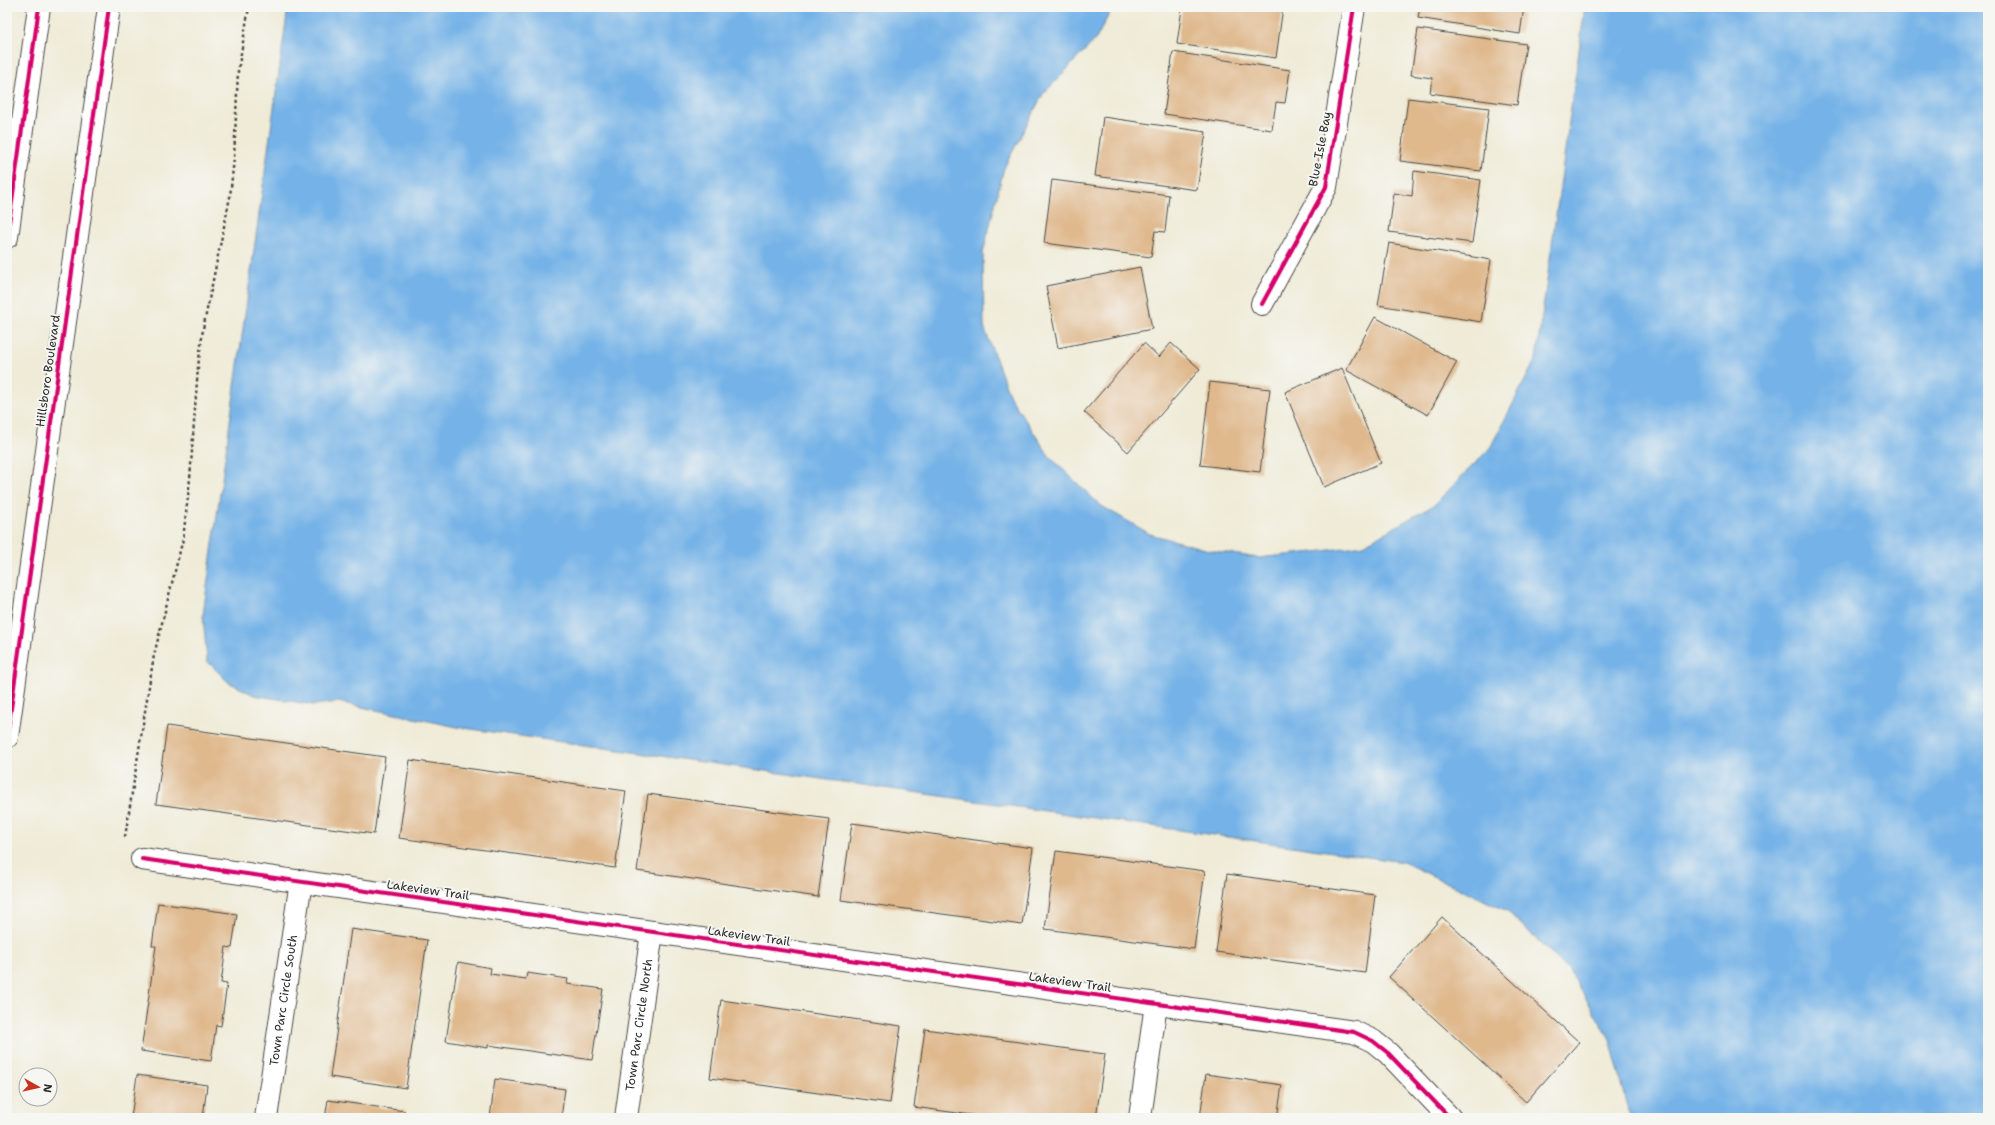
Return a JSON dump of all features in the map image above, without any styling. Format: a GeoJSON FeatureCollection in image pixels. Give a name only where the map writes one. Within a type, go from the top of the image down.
{"type":"FeatureCollection","features":[{"type":"Feature","properties":{"kind":"street"},"geometry":{"type":"LineString","coordinates":[[7,237],[39,7]]}},
{"type":"Feature","properties":{"kind":"street","name":"Hillsboro Boulevard"},"geometry":{"type":"LineString","coordinates":[[7,737],[109,7]]}},
{"type":"Feature","properties":{"kind":"street","name":"Blue Isle Bay"},"geometry":{"type":"LineString","coordinates":[[1262,304],[1326,187],[1354,7]]}},
{"type":"Feature","properties":{"kind":"street","name":"Lakeview Trail"},"geometry":{"type":"LineString","coordinates":[[142,859],[1354,1032],[1373,1041],[1388,1053],[1450,1118]]}},
{"type":"Feature","properties":{"kind":"street","name":"Town Parc Circle South"},"geometry":{"type":"LineString","coordinates":[[266,1118],[301,882]]}},
{"type":"Feature","properties":{"kind":"street","name":"Town Parc Circle North"},"geometry":{"type":"LineString","coordinates":[[626,1118],[652,932]]}},
{"type":"Feature","properties":{"kind":"street"},"geometry":{"type":"LineString","coordinates":[[1140,1118],[1156,1004]]}},
{"type":"Feature","properties":{"kind":"path"},"geometry":{"type":"LineString","coordinates":[[142,859],[123,851],[154,655],[183,539],[190,479],[198,367],[203,329],[230,197],[234,158],[238,71],[249,7]]}},
{"type":"Feature","properties":{"kind":"water"},"geometry":{"type":"Polygon","coordinates":[[[288,7],[1113,7],[1096,39],[1043,94],[1004,168],[983,253],[984,327],[1010,397],[1050,457],[1100,505],[1150,534],[1209,550],[1258,558],[1363,545],[1434,505],[1490,448],[1536,359],[1585,7],[1988,7],[1988,1118],[1631,1118],[1610,1039],[1569,970],[1507,911],[1403,862],[457,727],[338,702],[314,705],[254,695],[228,682],[207,661],[203,615],[288,7]]]}},
{"type":"Feature","properties":{"kind":"building"},"geometry":{"type":"Polygon","coordinates":[[[1191,7],[1283,7],[1276,58],[1177,44],[1182,8],[1190,9],[1191,7]]]}},
{"type":"Feature","properties":{"kind":"building"},"geometry":{"type":"Polygon","coordinates":[[[1420,7],[1524,7],[1520,34],[1418,18],[1420,7]]]}},
{"type":"Feature","properties":{"kind":"building"},"geometry":{"type":"Polygon","coordinates":[[[1418,29],[1526,44],[1517,105],[1430,93],[1432,78],[1411,75],[1418,29]]]}},
{"type":"Feature","properties":{"kind":"building"},"geometry":{"type":"Polygon","coordinates":[[[1173,52],[1290,70],[1285,103],[1276,102],[1272,130],[1164,114],[1173,52]]]}},
{"type":"Feature","properties":{"kind":"building"},"geometry":{"type":"Polygon","coordinates":[[[1408,98],[1489,108],[1481,171],[1400,161],[1408,98]]]}},
{"type":"Feature","properties":{"kind":"building"},"geometry":{"type":"Polygon","coordinates":[[[1103,117],[1206,132],[1197,190],[1095,176],[1103,117]]]}},
{"type":"Feature","properties":{"kind":"building"},"geometry":{"type":"Polygon","coordinates":[[[1414,171],[1481,180],[1472,243],[1389,232],[1394,193],[1412,196],[1414,171]]]}},
{"type":"Feature","properties":{"kind":"building"},"geometry":{"type":"Polygon","coordinates":[[[1052,180],[1169,195],[1165,232],[1155,231],[1151,257],[1044,243],[1052,180]]]}},
{"type":"Feature","properties":{"kind":"building"},"geometry":{"type":"Polygon","coordinates":[[[1389,243],[1491,260],[1481,322],[1378,305],[1389,243]]]}},
{"type":"Feature","properties":{"kind":"building"},"geometry":{"type":"Polygon","coordinates":[[[1140,267],[1152,329],[1058,348],[1046,286],[1140,267]]]}},
{"type":"Feature","properties":{"kind":"building"},"geometry":{"type":"Polygon","coordinates":[[[1375,317],[1457,362],[1428,415],[1346,370],[1375,317]]]}},
{"type":"Feature","properties":{"kind":"building"},"geometry":{"type":"Polygon","coordinates":[[[1144,343],[1159,357],[1171,343],[1200,369],[1128,452],[1084,412],[1144,343]]]}},
{"type":"Feature","properties":{"kind":"building"},"geometry":{"type":"Polygon","coordinates":[[[1342,368],[1381,463],[1324,487],[1285,392],[1342,368]]]}},
{"type":"Feature","properties":{"kind":"building"},"geometry":{"type":"Polygon","coordinates":[[[1210,382],[1270,389],[1260,472],[1200,465],[1210,382]]]}},
{"type":"Feature","properties":{"kind":"building"},"geometry":{"type":"Polygon","coordinates":[[[167,726],[385,757],[374,834],[156,804],[167,726]]]}},
{"type":"Feature","properties":{"kind":"building"},"geometry":{"type":"Polygon","coordinates":[[[410,760],[626,791],[615,868],[399,838],[410,760]]]}},
{"type":"Feature","properties":{"kind":"building"},"geometry":{"type":"Polygon","coordinates":[[[648,794],[829,819],[818,897],[637,871],[648,794]]]}},
{"type":"Feature","properties":{"kind":"building"},"geometry":{"type":"Polygon","coordinates":[[[852,823],[1033,848],[1022,925],[841,900],[852,823]]]}},
{"type":"Feature","properties":{"kind":"building"},"geometry":{"type":"Polygon","coordinates":[[[1056,851],[1205,871],[1194,949],[1045,929],[1056,851]]]}},
{"type":"Feature","properties":{"kind":"building"},"geometry":{"type":"Polygon","coordinates":[[[1227,874],[1375,895],[1365,973],[1216,952],[1227,874]]]}},
{"type":"Feature","properties":{"kind":"building"},"geometry":{"type":"Polygon","coordinates":[[[158,903],[237,914],[232,948],[226,947],[221,983],[227,984],[221,1026],[216,1025],[211,1061],[141,1051],[156,946],[152,946],[158,903]]]}},
{"type":"Feature","properties":{"kind":"building"},"geometry":{"type":"Polygon","coordinates":[[[1442,917],[1579,1042],[1526,1102],[1389,977],[1442,917]]]}},
{"type":"Feature","properties":{"kind":"building"},"geometry":{"type":"Polygon","coordinates":[[[351,929],[427,940],[406,1088],[330,1077],[351,929]]]}},
{"type":"Feature","properties":{"kind":"building"},"geometry":{"type":"Polygon","coordinates":[[[458,962],[491,968],[490,974],[526,979],[527,973],[568,979],[567,984],[603,989],[592,1060],[488,1045],[488,1048],[446,1041],[458,962]]]}},
{"type":"Feature","properties":{"kind":"building"},"geometry":{"type":"Polygon","coordinates":[[[721,1000],[901,1026],[890,1103],[710,1078],[721,1000]]]}},
{"type":"Feature","properties":{"kind":"building"},"geometry":{"type":"Polygon","coordinates":[[[925,1029],[1105,1054],[1096,1118],[993,1118],[914,1107],[925,1029]]]}},
{"type":"Feature","properties":{"kind":"building"},"geometry":{"type":"Polygon","coordinates":[[[1206,1074],[1282,1085],[1277,1118],[1200,1118],[1206,1074]]]}},
{"type":"Feature","properties":{"kind":"building"},"geometry":{"type":"Polygon","coordinates":[[[137,1075],[207,1085],[203,1118],[131,1118],[137,1075]]]}},
{"type":"Feature","properties":{"kind":"building"},"geometry":{"type":"Polygon","coordinates":[[[495,1079],[565,1089],[561,1118],[490,1118],[495,1079]]]}},
{"type":"Feature","properties":{"kind":"building"},"geometry":{"type":"Polygon","coordinates":[[[328,1100],[405,1111],[404,1118],[325,1118],[328,1100]]]}},
{"type":"Feature","properties":{"kind":"cycle path"},"geometry":{"type":"LineString","coordinates":[[7,237],[39,7]]}},
{"type":"Feature","properties":{"kind":"cycle path"},"geometry":{"type":"LineString","coordinates":[[7,737],[109,7]]}},
{"type":"Feature","properties":{"kind":"cycle path"},"geometry":{"type":"LineString","coordinates":[[1262,304],[1326,187],[1354,7]]}},
{"type":"Feature","properties":{"kind":"cycle path"},"geometry":{"type":"LineString","coordinates":[[142,859],[1354,1032],[1373,1041],[1388,1053],[1450,1118]]}}]}
